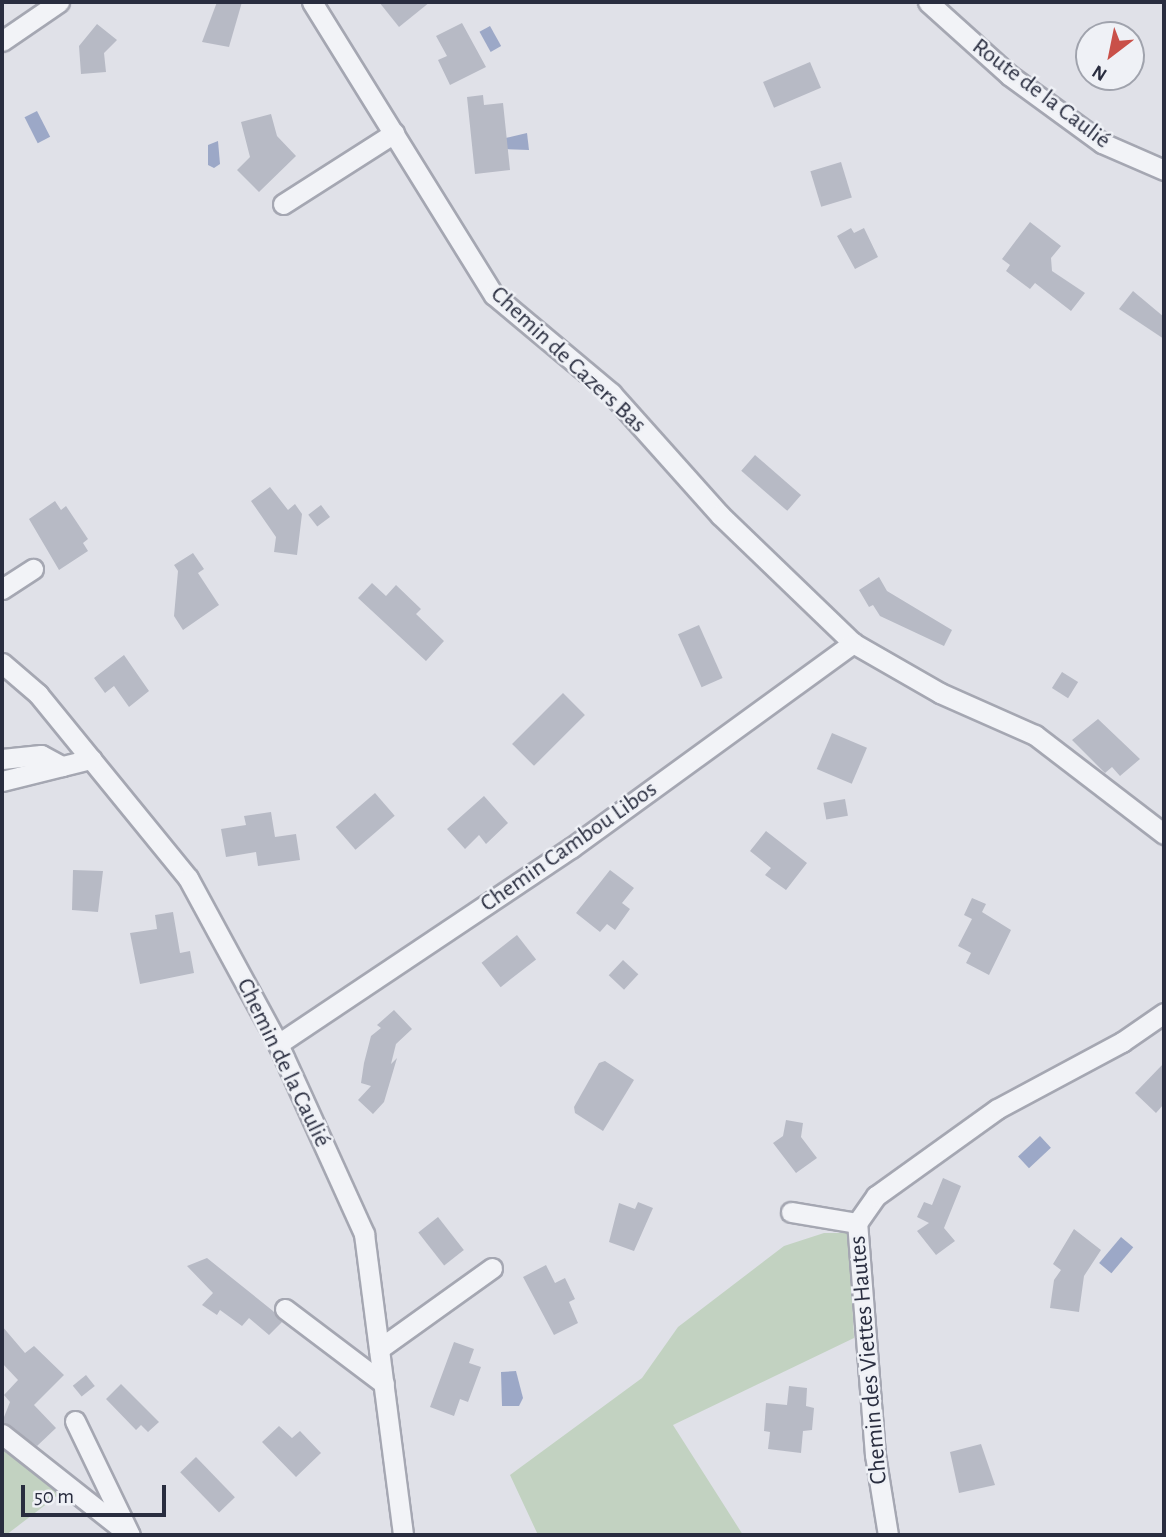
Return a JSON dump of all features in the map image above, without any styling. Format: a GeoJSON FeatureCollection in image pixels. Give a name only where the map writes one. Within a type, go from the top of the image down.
{"type":"FeatureCollection","features":[{"type":"Feature","properties":{"kind":"street"},"geometry":{"type":"LineString","coordinates":[[2,41],[59,2]]}},
{"type":"Feature","properties":{"kind":"street","name":"Chemin de Cazers Bas"},"geometry":{"type":"LineString","coordinates":[[312,2],[494,295],[611,393],[720,515],[853,643]]}},
{"type":"Feature","properties":{"kind":"street","name":"Route de la Caulié"},"geometry":{"type":"LineString","coordinates":[[928,2],[1009,75],[1102,143],[1164,170]]}},
{"type":"Feature","properties":{"kind":"street"},"geometry":{"type":"LineString","coordinates":[[283,204],[394,133]]}},
{"type":"Feature","properties":{"kind":"street"},"geometry":{"type":"LineString","coordinates":[[2,589],[33,569]]}},
{"type":"Feature","properties":{"kind":"street"},"geometry":{"type":"LineString","coordinates":[[853,643],[940,693],[1035,735],[1164,834]]}},
{"type":"Feature","properties":{"kind":"street","name":"Chemin Cambou Libos"},"geometry":{"type":"LineString","coordinates":[[278,1044],[571,848],[853,643]]}},
{"type":"Feature","properties":{"kind":"street","name":"Chemin de la Caulié"},"geometry":{"type":"LineString","coordinates":[[2,663],[38,694],[188,878],[278,1044],[364,1234],[402,1535]]}},
{"type":"Feature","properties":{"kind":"street"},"geometry":{"type":"LineString","coordinates":[[2,759],[41,755],[62,766]]}},
{"type":"Feature","properties":{"kind":"street"},"geometry":{"type":"LineString","coordinates":[[2,781],[91,759]]}},
{"type":"Feature","properties":{"kind":"street","name":"Chemin des Viettes Hautes"},"geometry":{"type":"LineString","coordinates":[[888,1535],[875,1455],[857,1223],[876,1196],[997,1109],[1122,1042],[1164,1013]]}},
{"type":"Feature","properties":{"kind":"street"},"geometry":{"type":"LineString","coordinates":[[791,1212],[857,1223]]}},
{"type":"Feature","properties":{"kind":"street"},"geometry":{"type":"LineString","coordinates":[[379,1349],[492,1268]]}},
{"type":"Feature","properties":{"kind":"street"},"geometry":{"type":"LineString","coordinates":[[285,1309],[384,1384]]}},
{"type":"Feature","properties":{"kind":"street"},"geometry":{"type":"LineString","coordinates":[[75,1420],[130,1535]]}},
{"type":"Feature","properties":{"kind":"street"},"geometry":{"type":"LineString","coordinates":[[2,1434],[130,1535]]}},
{"type":"Feature","properties":{"kind":"green space"},"geometry":{"type":"Polygon","coordinates":[[[824,1233],[849,1233],[854,1338],[673,1425],[743,1535],[538,1535],[510,1475],[642,1378],[678,1327],[784,1246],[824,1233]]]}},
{"type":"Feature","properties":{"kind":"green space"},"geometry":{"type":"Polygon","coordinates":[[[2,1446],[61,1493],[6,1535],[2,1535],[2,1446]]]}},
{"type":"Feature","properties":{"kind":"water"},"geometry":{"type":"Polygon","coordinates":[[[490,26],[501,46],[491,52],[480,32],[490,26]]]}},
{"type":"Feature","properties":{"kind":"water"},"geometry":{"type":"Polygon","coordinates":[[[37,111],[50,137],[38,143],[25,117],[37,111]]]}},
{"type":"Feature","properties":{"kind":"water"},"geometry":{"type":"Polygon","coordinates":[[[527,133],[529,150],[502,149],[501,139],[527,133]]]}},
{"type":"Feature","properties":{"kind":"water"},"geometry":{"type":"Polygon","coordinates":[[[218,141],[220,164],[214,168],[208,165],[208,145],[218,141]]]}},
{"type":"Feature","properties":{"kind":"water"},"geometry":{"type":"Polygon","coordinates":[[[1040,1136],[1051,1148],[1029,1168],[1018,1156],[1040,1136]]]}},
{"type":"Feature","properties":{"kind":"water"},"geometry":{"type":"Polygon","coordinates":[[[1121,1237],[1133,1247],[1111,1273],[1099,1263],[1121,1237]]]}},
{"type":"Feature","properties":{"kind":"water"},"geometry":{"type":"Polygon","coordinates":[[[516,1371],[523,1398],[519,1406],[502,1406],[501,1372],[516,1371]]]}},
{"type":"Feature","properties":{"kind":"building"},"geometry":{"type":"Polygon","coordinates":[[[217,2],[242,2],[229,47],[202,42],[217,2]]]}},
{"type":"Feature","properties":{"kind":"building"},"geometry":{"type":"Polygon","coordinates":[[[379,2],[430,2],[399,27],[379,2]]]}},
{"type":"Feature","properties":{"kind":"building"},"geometry":{"type":"Polygon","coordinates":[[[462,23],[486,67],[450,85],[438,60],[447,56],[436,36],[462,23]]]}},
{"type":"Feature","properties":{"kind":"building"},"geometry":{"type":"Polygon","coordinates":[[[97,24],[117,40],[104,53],[106,72],[81,74],[79,46],[97,24]]]}},
{"type":"Feature","properties":{"kind":"building"},"geometry":{"type":"Polygon","coordinates":[[[810,62],[821,88],[774,108],[763,82],[810,62]]]}},
{"type":"Feature","properties":{"kind":"building"},"geometry":{"type":"Polygon","coordinates":[[[483,95],[484,105],[503,103],[510,170],[475,174],[467,97],[483,95]]]}},
{"type":"Feature","properties":{"kind":"building"},"geometry":{"type":"Polygon","coordinates":[[[271,114],[277,136],[296,156],[259,192],[237,170],[250,157],[241,122],[271,114]]]}},
{"type":"Feature","properties":{"kind":"building"},"geometry":{"type":"Polygon","coordinates":[[[841,162],[852,197],[821,207],[810,171],[841,162]]]}},
{"type":"Feature","properties":{"kind":"building"},"geometry":{"type":"Polygon","coordinates":[[[1030,222],[1061,246],[1051,258],[1052,271],[1085,293],[1071,311],[1035,283],[1030,289],[1006,271],[1010,265],[1002,259],[1030,222]]]}},
{"type":"Feature","properties":{"kind":"building"},"geometry":{"type":"Polygon","coordinates":[[[851,228],[854,233],[864,228],[878,257],[855,269],[837,236],[851,228]]]}},
{"type":"Feature","properties":{"kind":"building"},"geometry":{"type":"Polygon","coordinates":[[[1133,291],[1164,317],[1164,339],[1119,309],[1133,291]]]}},
{"type":"Feature","properties":{"kind":"building"},"geometry":{"type":"Polygon","coordinates":[[[755,455],[801,495],[787,511],[741,471],[755,455]]]}},
{"type":"Feature","properties":{"kind":"building"},"geometry":{"type":"Polygon","coordinates":[[[270,487],[288,510],[295,504],[302,514],[297,555],[274,552],[276,537],[251,501],[270,487]]]}},
{"type":"Feature","properties":{"kind":"building"},"geometry":{"type":"Polygon","coordinates":[[[55,501],[61,510],[66,506],[88,539],[83,543],[88,551],[59,570],[29,519],[55,501]]]}},
{"type":"Feature","properties":{"kind":"building"},"geometry":{"type":"Polygon","coordinates":[[[321,505],[330,517],[317,527],[308,515],[321,505]]]}},
{"type":"Feature","properties":{"kind":"building"},"geometry":{"type":"Polygon","coordinates":[[[193,553],[204,569],[198,573],[219,605],[183,630],[174,616],[178,571],[174,565],[193,553]]]}},
{"type":"Feature","properties":{"kind":"building"},"geometry":{"type":"Polygon","coordinates":[[[879,577],[887,591],[952,630],[944,646],[880,616],[873,605],[869,607],[859,590],[879,577]]]}},
{"type":"Feature","properties":{"kind":"building"},"geometry":{"type":"Polygon","coordinates":[[[372,583],[386,596],[396,585],[421,609],[416,614],[444,641],[426,661],[358,598],[372,583]]]}},
{"type":"Feature","properties":{"kind":"building"},"geometry":{"type":"Polygon","coordinates":[[[699,625],[723,678],[702,687],[678,634],[699,625]]]}},
{"type":"Feature","properties":{"kind":"building"},"geometry":{"type":"Polygon","coordinates":[[[124,655],[149,691],[129,707],[114,686],[105,693],[94,678],[124,655]]]}},
{"type":"Feature","properties":{"kind":"building"},"geometry":{"type":"Polygon","coordinates":[[[1062,672],[1078,682],[1068,698],[1052,688],[1062,672]]]}},
{"type":"Feature","properties":{"kind":"building"},"geometry":{"type":"Polygon","coordinates":[[[563,693],[585,715],[534,766],[512,744],[563,693]]]}},
{"type":"Feature","properties":{"kind":"building"},"geometry":{"type":"Polygon","coordinates":[[[1098,719],[1140,759],[1120,776],[1112,767],[1105,773],[1072,740],[1098,719]]]}},
{"type":"Feature","properties":{"kind":"building"},"geometry":{"type":"Polygon","coordinates":[[[832,733],[867,748],[852,784],[817,769],[832,733]]]}},
{"type":"Feature","properties":{"kind":"building"},"geometry":{"type":"Polygon","coordinates":[[[375,793],[395,816],[355,850],[336,827],[375,793]]]}},
{"type":"Feature","properties":{"kind":"building"},"geometry":{"type":"Polygon","coordinates":[[[484,796],[508,823],[486,844],[479,835],[465,849],[447,829],[484,796]]]}},
{"type":"Feature","properties":{"kind":"building"},"geometry":{"type":"Polygon","coordinates":[[[845,799],[848,816],[826,820],[823,803],[845,799]]]}},
{"type":"Feature","properties":{"kind":"building"},"geometry":{"type":"Polygon","coordinates":[[[271,812],[275,837],[296,834],[300,860],[258,866],[256,852],[226,857],[221,829],[246,825],[244,816],[271,812]]]}},
{"type":"Feature","properties":{"kind":"building"},"geometry":{"type":"Polygon","coordinates":[[[766,831],[807,863],[786,890],[765,875],[771,868],[750,851],[766,831]]]}},
{"type":"Feature","properties":{"kind":"building"},"geometry":{"type":"Polygon","coordinates":[[[73,870],[103,871],[98,912],[72,910],[73,870]]]}},
{"type":"Feature","properties":{"kind":"building"},"geometry":{"type":"Polygon","coordinates":[[[610,870],[634,888],[622,903],[630,909],[615,930],[607,924],[600,932],[576,913],[610,870]]]}},
{"type":"Feature","properties":{"kind":"building"},"geometry":{"type":"Polygon","coordinates":[[[972,898],[986,904],[982,912],[1011,930],[989,975],[966,963],[971,953],[958,946],[972,919],[964,915],[972,898]]]}},
{"type":"Feature","properties":{"kind":"building"},"geometry":{"type":"Polygon","coordinates":[[[173,912],[180,953],[190,951],[194,973],[140,984],[130,933],[157,929],[155,915],[173,912]]]}},
{"type":"Feature","properties":{"kind":"building"},"geometry":{"type":"Polygon","coordinates":[[[517,935],[536,959],[501,987],[482,963],[517,935]]]}},
{"type":"Feature","properties":{"kind":"building"},"geometry":{"type":"Polygon","coordinates":[[[623,960],[638,974],[624,990],[609,975],[623,960]]]}},
{"type":"Feature","properties":{"kind":"building"},"geometry":{"type":"Polygon","coordinates":[[[394,1010],[412,1029],[396,1044],[391,1064],[397,1058],[384,1102],[373,1114],[358,1100],[371,1086],[361,1083],[364,1063],[371,1036],[381,1028],[377,1025],[394,1010]]]}},
{"type":"Feature","properties":{"kind":"building"},"geometry":{"type":"Polygon","coordinates":[[[605,1061],[634,1080],[603,1131],[575,1113],[574,1107],[599,1063],[605,1061]]]}},
{"type":"Feature","properties":{"kind":"building"},"geometry":{"type":"Polygon","coordinates":[[[1164,1063],[1164,1104],[1156,1113],[1135,1093],[1164,1063]]]}},
{"type":"Feature","properties":{"kind":"building"},"geometry":{"type":"Polygon","coordinates":[[[786,1120],[803,1123],[801,1137],[817,1158],[796,1173],[773,1143],[783,1136],[786,1120]]]}},
{"type":"Feature","properties":{"kind":"building"},"geometry":{"type":"Polygon","coordinates":[[[943,1178],[961,1186],[944,1228],[955,1241],[936,1255],[917,1231],[929,1223],[917,1217],[924,1202],[932,1205],[943,1178]]]}},
{"type":"Feature","properties":{"kind":"building"},"geometry":{"type":"Polygon","coordinates":[[[638,1202],[653,1208],[634,1251],[609,1242],[619,1203],[635,1209],[638,1202]]]}},
{"type":"Feature","properties":{"kind":"building"},"geometry":{"type":"Polygon","coordinates":[[[438,1217],[464,1250],[444,1265],[418,1232],[438,1217]]]}},
{"type":"Feature","properties":{"kind":"building"},"geometry":{"type":"Polygon","coordinates":[[[1074,1229],[1101,1250],[1084,1276],[1079,1312],[1050,1308],[1054,1280],[1061,1270],[1053,1264],[1074,1229]]]}},
{"type":"Feature","properties":{"kind":"building"},"geometry":{"type":"Polygon","coordinates":[[[207,1258],[273,1311],[282,1322],[269,1335],[249,1318],[242,1326],[220,1310],[217,1315],[202,1305],[213,1293],[187,1266],[207,1258]]]}},
{"type":"Feature","properties":{"kind":"building"},"geometry":{"type":"Polygon","coordinates":[[[546,1265],[555,1283],[565,1278],[575,1299],[569,1302],[578,1323],[554,1335],[523,1277],[546,1265]]]}},
{"type":"Feature","properties":{"kind":"building"},"geometry":{"type":"Polygon","coordinates":[[[2,1326],[25,1353],[34,1346],[64,1375],[34,1405],[56,1428],[37,1446],[2,1422],[10,1402],[4,1395],[18,1380],[2,1363],[2,1326]]]}},
{"type":"Feature","properties":{"kind":"building"},"geometry":{"type":"Polygon","coordinates":[[[454,1342],[474,1349],[469,1363],[481,1367],[468,1402],[460,1399],[454,1416],[430,1407],[454,1342]]]}},
{"type":"Feature","properties":{"kind":"building"},"geometry":{"type":"Polygon","coordinates":[[[86,1375],[95,1386],[82,1397],[73,1386],[86,1375]]]}},
{"type":"Feature","properties":{"kind":"building"},"geometry":{"type":"Polygon","coordinates":[[[121,1384],[159,1422],[148,1432],[141,1425],[136,1430],[106,1399],[121,1384]]]}},
{"type":"Feature","properties":{"kind":"building"},"geometry":{"type":"Polygon","coordinates":[[[789,1386],[807,1388],[806,1406],[814,1408],[812,1430],[803,1431],[801,1453],[768,1449],[770,1432],[764,1431],[766,1403],[787,1405],[789,1386]]]}},
{"type":"Feature","properties":{"kind":"building"},"geometry":{"type":"Polygon","coordinates":[[[279,1426],[292,1438],[300,1431],[321,1453],[296,1477],[262,1442],[279,1426]]]}},
{"type":"Feature","properties":{"kind":"building"},"geometry":{"type":"Polygon","coordinates":[[[981,1444],[995,1485],[959,1493],[950,1452],[981,1444]]]}},
{"type":"Feature","properties":{"kind":"building"},"geometry":{"type":"Polygon","coordinates":[[[196,1457],[235,1497],[219,1513],[180,1472],[196,1457]]]}}]}
